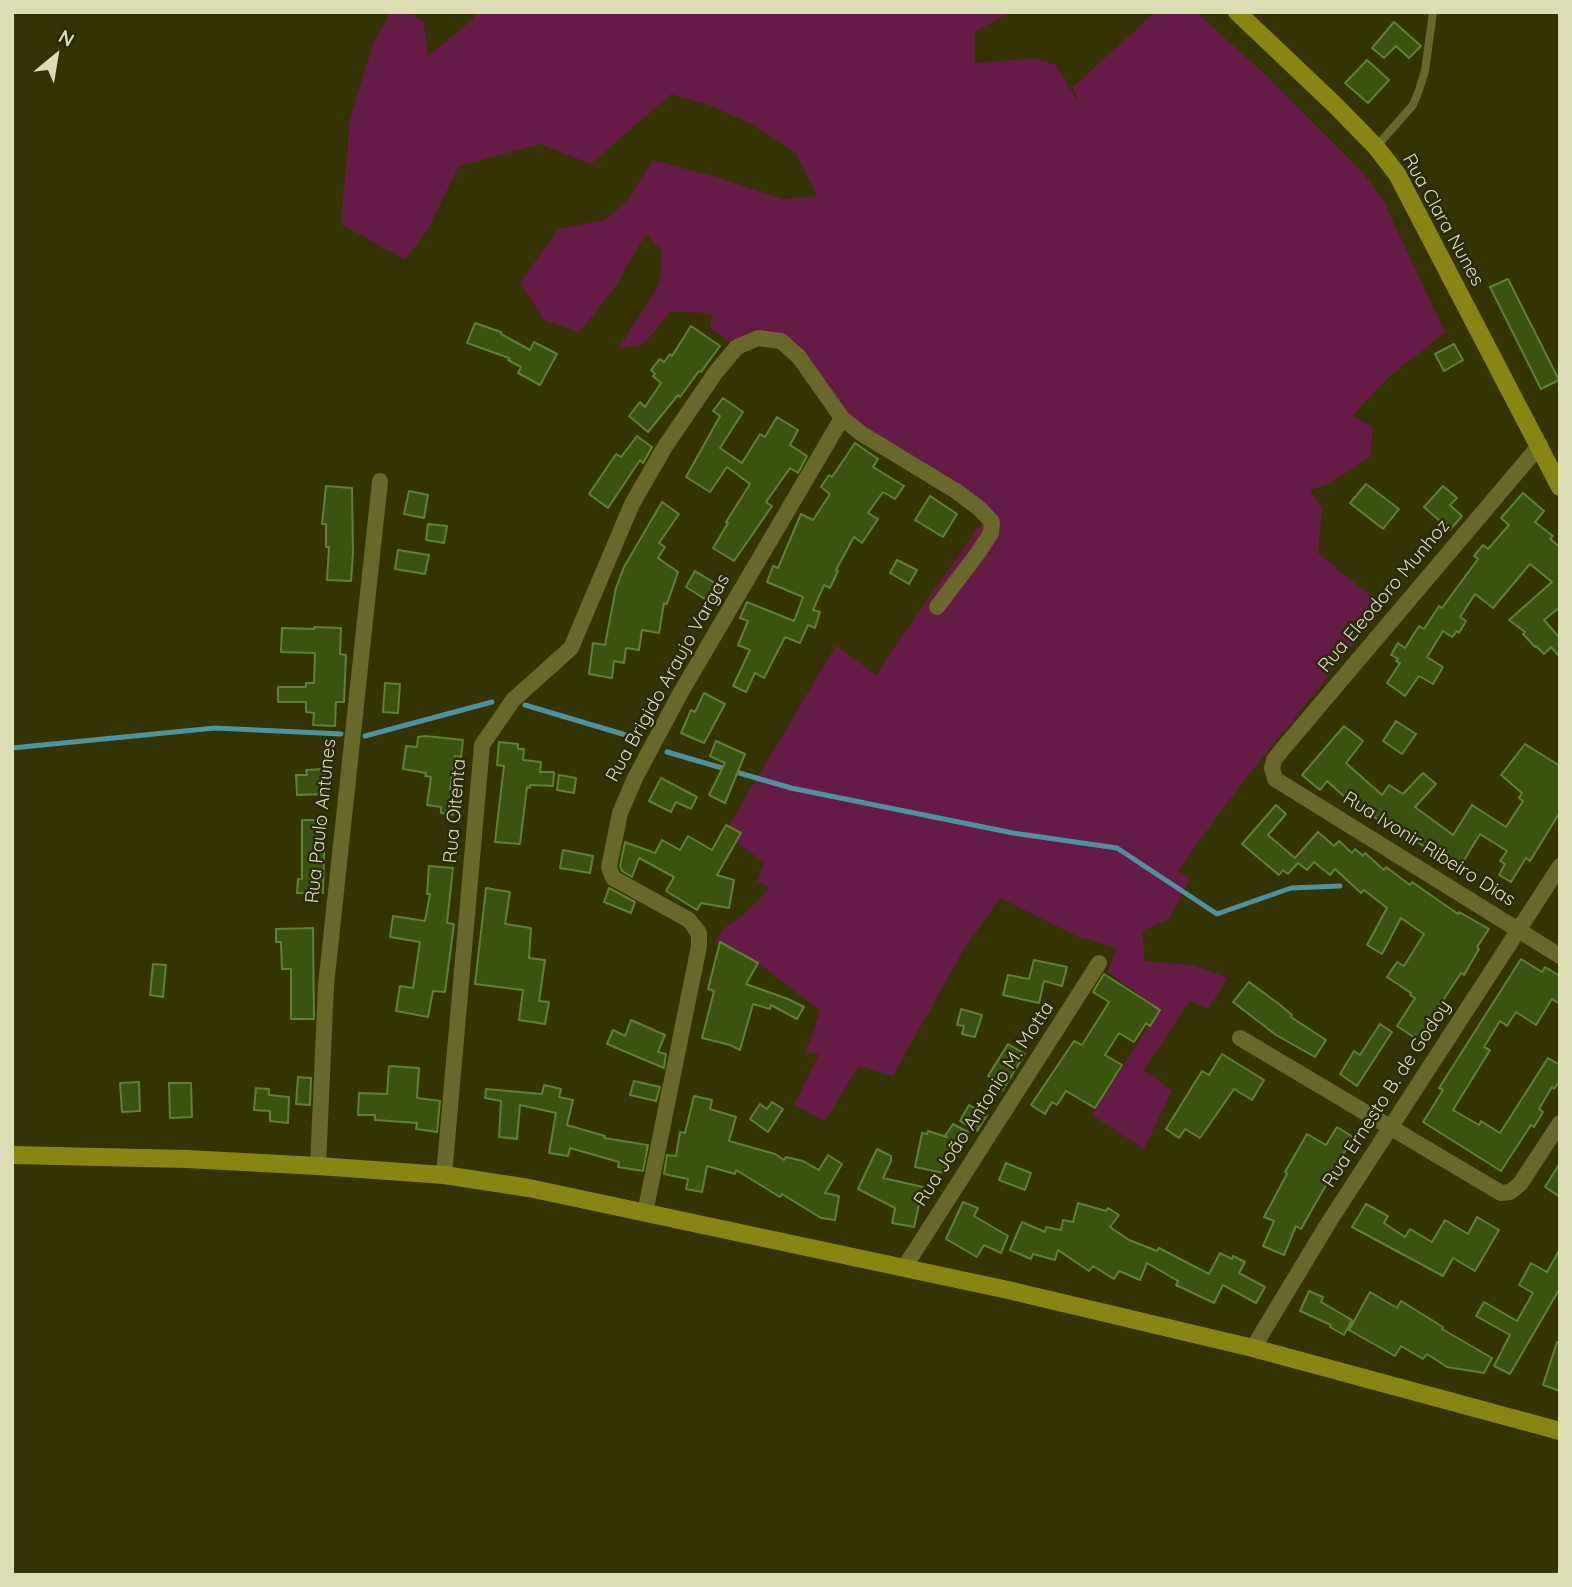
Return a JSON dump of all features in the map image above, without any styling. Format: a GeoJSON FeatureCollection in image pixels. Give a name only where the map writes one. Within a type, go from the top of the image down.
{"type":"FeatureCollection","features":[{"type":"Feature","properties":{"kind":"main road","name":"Rua Clara Nunes"},"geometry":{"type":"LineString","coordinates":[[1237,12],[1336,106],[1376,147],[1397,174],[1560,487]]}},
{"type":"Feature","properties":{"kind":"main road"},"geometry":{"type":"LineString","coordinates":[[12,1155],[187,1159],[318,1166],[444,1175],[529,1188],[904,1268],[1253,1348],[1560,1431]]}},
{"type":"Feature","properties":{"kind":"street","name":"Rua Oitenta"},"geometry":{"type":"LineString","coordinates":[[444,1175],[482,745],[513,700],[571,648],[632,504],[666,445],[737,346],[758,338],[781,341],[799,358],[842,418]]}},
{"type":"Feature","properties":{"kind":"street"},"geometry":{"type":"LineString","coordinates":[[842,418],[862,434],[956,491],[992,522],[991,533],[937,607]]}},
{"type":"Feature","properties":{"kind":"street","name":"Rua Brigido Araujo Vargas"},"geometry":{"type":"LineString","coordinates":[[645,1213],[699,946],[699,933],[689,920],[613,878],[609,867],[620,813],[635,778],[681,692],[842,418]]}},
{"type":"Feature","properties":{"kind":"street","name":"Rua Eleodoro Munhoz"},"geometry":{"type":"LineString","coordinates":[[1275,779],[1272,768],[1281,751],[1540,445]]}},
{"type":"Feature","properties":{"kind":"street","name":"Rua Paulo Antunes"},"geometry":{"type":"LineString","coordinates":[[318,1166],[326,985],[380,481]]}},
{"type":"Feature","properties":{"kind":"street","name":"Rua Ivonir Ribeiro Dias"},"geometry":{"type":"LineString","coordinates":[[1275,779],[1560,956]]}},
{"type":"Feature","properties":{"kind":"street","name":"Rua Ernesto B. de Godoy"},"geometry":{"type":"LineString","coordinates":[[1253,1348],[1329,1222],[1560,866]]}},
{"type":"Feature","properties":{"kind":"street","name":"Rua João Antonio M. Motta"},"geometry":{"type":"LineString","coordinates":[[904,1268],[1100,963]]}},
{"type":"Feature","properties":{"kind":"street"},"geometry":{"type":"LineString","coordinates":[[1240,1038],[1501,1194],[1510,1192],[1520,1184],[1560,1123]]}},
{"type":"Feature","properties":{"kind":"lane"},"geometry":{"type":"LineString","coordinates":[[1376,147],[1413,105],[1425,71],[1433,12]]}},
{"type":"Feature","properties":{"kind":"shaded area"},"geometry":{"type":"Polygon","coordinates":[[[391,12],[403,12],[423,20],[428,56],[472,20],[476,12],[1011,12],[975,32],[975,63],[1033,58],[1056,65],[1079,104],[1073,87],[1155,12],[1196,12],[1267,76],[1364,174],[1384,202],[1445,332],[1389,377],[1352,416],[1373,427],[1370,457],[1328,484],[1310,490],[1322,508],[1318,553],[1384,607],[1238,788],[1178,870],[1190,879],[1169,919],[1142,931],[1145,961],[1193,965],[1228,978],[1208,1009],[1190,1001],[1144,1070],[1172,1091],[1144,1149],[1092,1115],[1159,1010],[1108,972],[1116,948],[1079,937],[1000,898],[964,949],[893,1076],[859,1066],[825,1121],[794,1105],[819,1054],[806,1052],[820,1011],[765,968],[715,943],[724,928],[742,916],[770,888],[757,881],[764,862],[724,834],[836,645],[877,676],[977,529],[992,515],[844,416],[781,341],[737,347],[710,328],[712,313],[670,312],[645,343],[618,349],[660,283],[662,251],[646,234],[613,290],[579,332],[544,320],[520,283],[558,229],[605,220],[627,201],[653,160],[783,199],[817,196],[795,152],[750,123],[709,105],[671,94],[591,164],[540,144],[459,166],[428,229],[405,260],[341,224],[350,118],[374,42],[391,12]]]}},
{"type":"Feature","properties":{"kind":"building"},"geometry":{"type":"Polygon","coordinates":[[[1394,22],[1421,46],[1409,58],[1396,46],[1384,58],[1372,48],[1394,22]]]}},
{"type":"Feature","properties":{"kind":"building"},"geometry":{"type":"Polygon","coordinates":[[[1367,60],[1389,80],[1368,103],[1345,83],[1367,60]]]}},
{"type":"Feature","properties":{"kind":"building"},"geometry":{"type":"Polygon","coordinates":[[[1508,279],[1559,380],[1541,389],[1490,287],[1508,279]]]}},
{"type":"Feature","properties":{"kind":"building"},"geometry":{"type":"Polygon","coordinates":[[[475,323],[501,332],[530,350],[534,342],[557,354],[540,385],[518,373],[521,367],[508,360],[509,358],[467,343],[475,323]]]}},
{"type":"Feature","properties":{"kind":"building"},"geometry":{"type":"Polygon","coordinates":[[[691,326],[720,346],[701,372],[699,371],[680,397],[678,395],[648,432],[629,416],[640,402],[645,407],[661,383],[651,370],[660,359],[664,362],[670,354],[672,356],[691,326]]]}},
{"type":"Feature","properties":{"kind":"building"},"geometry":{"type":"Polygon","coordinates":[[[1454,344],[1463,360],[1444,371],[1435,354],[1454,344]]]}},
{"type":"Feature","properties":{"kind":"building"},"geometry":{"type":"Polygon","coordinates":[[[723,398],[743,412],[720,448],[742,463],[760,434],[765,437],[777,417],[798,430],[790,445],[807,456],[798,473],[790,468],[766,502],[772,506],[734,561],[713,548],[750,484],[727,467],[710,492],[686,477],[720,416],[713,411],[723,398]]]}},
{"type":"Feature","properties":{"kind":"building"},"geometry":{"type":"Polygon","coordinates":[[[637,436],[652,447],[643,463],[640,460],[608,508],[589,494],[616,454],[621,457],[637,436]]]}},
{"type":"Feature","properties":{"kind":"building"},"geometry":{"type":"Polygon","coordinates":[[[855,443],[878,459],[873,467],[904,486],[895,499],[883,492],[868,513],[878,519],[862,543],[854,537],[836,570],[838,571],[830,588],[824,585],[813,610],[820,612],[815,628],[808,625],[800,643],[785,637],[764,678],[755,673],[746,692],[733,686],[750,650],[738,645],[748,621],[740,618],[747,602],[794,621],[803,597],[767,582],[773,566],[778,568],[801,514],[813,520],[830,494],[821,487],[829,475],[832,477],[855,443]]]}},
{"type":"Feature","properties":{"kind":"building"},"geometry":{"type":"Polygon","coordinates":[[[1366,484],[1399,509],[1383,529],[1350,503],[1366,484]]]}},
{"type":"Feature","properties":{"kind":"building"},"geometry":{"type":"Polygon","coordinates":[[[326,486],[352,488],[351,581],[327,580],[329,547],[326,547],[326,524],[322,524],[326,486]]]}},
{"type":"Feature","properties":{"kind":"building"},"geometry":{"type":"Polygon","coordinates":[[[1443,486],[1457,498],[1450,505],[1462,516],[1450,530],[1424,507],[1443,486]]]}},
{"type":"Feature","properties":{"kind":"building"},"geometry":{"type":"Polygon","coordinates":[[[409,491],[428,495],[424,518],[404,514],[409,491]]]}},
{"type":"Feature","properties":{"kind":"building"},"geometry":{"type":"Polygon","coordinates":[[[1523,493],[1544,511],[1535,522],[1553,536],[1550,539],[1560,547],[1560,607],[1544,620],[1560,638],[1560,657],[1551,647],[1544,654],[1523,634],[1525,632],[1509,620],[1552,582],[1530,564],[1493,608],[1475,594],[1460,617],[1466,621],[1459,633],[1457,631],[1452,637],[1443,631],[1427,657],[1443,667],[1433,684],[1419,676],[1405,696],[1387,683],[1400,663],[1391,655],[1398,643],[1405,648],[1419,626],[1424,629],[1439,606],[1442,608],[1478,559],[1474,556],[1483,545],[1488,549],[1509,525],[1501,518],[1523,493]]]}},
{"type":"Feature","properties":{"kind":"building"},"geometry":{"type":"Polygon","coordinates":[[[930,496],[957,514],[943,537],[915,520],[930,496]]]}},
{"type":"Feature","properties":{"kind":"building"},"geometry":{"type":"Polygon","coordinates":[[[662,502],[679,514],[659,543],[665,547],[658,558],[678,572],[667,604],[664,603],[659,633],[642,630],[639,650],[626,648],[624,663],[614,661],[612,678],[589,674],[593,643],[605,645],[616,588],[624,567],[662,502]]]}},
{"type":"Feature","properties":{"kind":"building"},"geometry":{"type":"Polygon","coordinates":[[[428,524],[447,526],[444,543],[426,540],[428,524]]]}},
{"type":"Feature","properties":{"kind":"building"},"geometry":{"type":"Polygon","coordinates":[[[398,550],[429,555],[425,574],[395,569],[398,550]]]}},
{"type":"Feature","properties":{"kind":"building"},"geometry":{"type":"Polygon","coordinates":[[[897,560],[917,570],[909,584],[890,573],[897,560]]]}},
{"type":"Feature","properties":{"kind":"building"},"geometry":{"type":"Polygon","coordinates":[[[695,571],[721,587],[711,603],[686,587],[695,571]]]}},
{"type":"Feature","properties":{"kind":"building"},"geometry":{"type":"Polygon","coordinates":[[[282,628],[341,628],[340,654],[346,655],[344,702],[336,702],[335,726],[313,725],[314,713],[306,712],[306,702],[278,702],[278,687],[306,687],[306,683],[314,683],[315,653],[281,652],[282,628]]]}},
{"type":"Feature","properties":{"kind":"building"},"geometry":{"type":"Polygon","coordinates":[[[385,683],[400,684],[398,713],[383,712],[385,683]]]}},
{"type":"Feature","properties":{"kind":"building"},"geometry":{"type":"Polygon","coordinates":[[[704,693],[725,704],[704,743],[681,733],[691,710],[695,712],[704,693]]]}},
{"type":"Feature","properties":{"kind":"building"},"geometry":{"type":"Polygon","coordinates":[[[1396,721],[1416,734],[1402,754],[1383,741],[1396,721]]]}},
{"type":"Feature","properties":{"kind":"building"},"geometry":{"type":"Polygon","coordinates":[[[1344,726],[1363,741],[1346,763],[1382,795],[1389,785],[1403,794],[1423,773],[1436,784],[1415,807],[1453,835],[1472,805],[1506,827],[1523,801],[1519,798],[1522,793],[1501,775],[1525,744],[1560,766],[1560,812],[1530,861],[1526,858],[1511,882],[1499,875],[1505,864],[1500,861],[1507,851],[1480,834],[1458,870],[1348,800],[1327,781],[1320,790],[1302,775],[1344,726]]]}},
{"type":"Feature","properties":{"kind":"building"},"geometry":{"type":"Polygon","coordinates":[[[418,737],[463,740],[461,757],[455,756],[450,789],[459,790],[453,815],[441,813],[441,807],[427,805],[431,777],[425,776],[426,773],[403,769],[406,746],[417,747],[418,737]]]}},
{"type":"Feature","properties":{"kind":"building"},"geometry":{"type":"Polygon","coordinates":[[[716,741],[745,754],[725,803],[709,795],[725,763],[710,756],[716,741]]]}},
{"type":"Feature","properties":{"kind":"building"},"geometry":{"type":"Polygon","coordinates":[[[499,742],[518,744],[518,749],[524,749],[523,760],[541,762],[540,772],[554,772],[553,786],[527,787],[520,844],[495,842],[504,766],[497,765],[499,742]]]}},
{"type":"Feature","properties":{"kind":"building"},"geometry":{"type":"Polygon","coordinates":[[[325,769],[326,794],[297,795],[296,775],[307,775],[306,770],[325,769]]]}},
{"type":"Feature","properties":{"kind":"building"},"geometry":{"type":"Polygon","coordinates":[[[559,775],[576,778],[574,793],[557,790],[559,775]]]}},
{"type":"Feature","properties":{"kind":"building"},"geometry":{"type":"Polygon","coordinates":[[[661,778],[697,797],[691,809],[676,802],[671,812],[649,801],[661,778]]]}},
{"type":"Feature","properties":{"kind":"building"},"geometry":{"type":"Polygon","coordinates":[[[1276,805],[1286,814],[1268,835],[1295,858],[1318,832],[1334,846],[1339,841],[1352,853],[1355,849],[1363,856],[1365,853],[1384,870],[1386,867],[1458,914],[1459,912],[1489,929],[1464,975],[1461,973],[1432,1017],[1436,1019],[1421,1042],[1397,1026],[1415,998],[1387,977],[1397,962],[1404,966],[1424,934],[1401,918],[1382,954],[1367,945],[1387,908],[1364,890],[1361,893],[1335,869],[1330,875],[1314,862],[1307,870],[1298,863],[1288,874],[1283,870],[1279,875],[1242,844],[1276,805]]]}},
{"type":"Feature","properties":{"kind":"building"},"geometry":{"type":"Polygon","coordinates":[[[302,820],[325,820],[323,893],[297,893],[298,879],[302,879],[302,820]]]}},
{"type":"Feature","properties":{"kind":"building"},"geometry":{"type":"Polygon","coordinates":[[[726,825],[741,833],[717,875],[734,880],[729,908],[701,903],[697,910],[666,891],[674,877],[639,858],[632,877],[622,871],[620,866],[625,842],[655,853],[662,840],[680,850],[688,836],[712,850],[726,825]]]}},
{"type":"Feature","properties":{"kind":"building"},"geometry":{"type":"Polygon","coordinates":[[[563,850],[593,856],[590,873],[560,868],[563,850]]]}},
{"type":"Feature","properties":{"kind":"building"},"geometry":{"type":"Polygon","coordinates":[[[429,866],[453,868],[447,923],[454,924],[445,992],[433,991],[428,1017],[396,1011],[400,986],[413,988],[420,942],[390,937],[393,916],[425,921],[430,894],[427,894],[429,866]]]}},
{"type":"Feature","properties":{"kind":"building"},"geometry":{"type":"Polygon","coordinates":[[[486,888],[510,892],[505,924],[531,928],[529,958],[545,960],[539,1001],[549,1002],[545,1024],[519,1020],[523,990],[475,984],[486,888]]]}},
{"type":"Feature","properties":{"kind":"building"},"geometry":{"type":"Polygon","coordinates":[[[609,888],[635,902],[631,913],[604,902],[609,888]]]}},
{"type":"Feature","properties":{"kind":"building"},"geometry":{"type":"Polygon","coordinates":[[[313,928],[314,1019],[291,1019],[291,969],[282,969],[281,942],[276,942],[276,929],[313,928]]]}},
{"type":"Feature","properties":{"kind":"building"},"geometry":{"type":"Polygon","coordinates":[[[720,942],[758,963],[746,984],[804,1007],[797,1019],[771,1005],[770,1009],[753,1004],[740,1050],[702,1038],[714,991],[708,989],[720,942]]]}},
{"type":"Feature","properties":{"kind":"building"},"geometry":{"type":"Polygon","coordinates":[[[1521,959],[1542,972],[1545,967],[1560,976],[1560,1004],[1552,999],[1536,1025],[1516,1012],[1507,1026],[1500,1021],[1484,1047],[1490,1050],[1453,1110],[1479,1125],[1481,1121],[1500,1133],[1548,1058],[1560,1065],[1560,1081],[1554,1089],[1552,1087],[1539,1109],[1543,1112],[1534,1127],[1531,1125],[1501,1171],[1423,1122],[1443,1090],[1439,1088],[1521,959]]]}},
{"type":"Feature","properties":{"kind":"building"},"geometry":{"type":"Polygon","coordinates":[[[1034,960],[1067,967],[1062,986],[1044,981],[1039,1003],[1003,995],[1008,975],[1029,979],[1034,960]]]}},
{"type":"Feature","properties":{"kind":"building"},"geometry":{"type":"Polygon","coordinates":[[[153,964],[166,965],[163,997],[150,995],[153,964]]]}},
{"type":"Feature","properties":{"kind":"building"},"geometry":{"type":"Polygon","coordinates":[[[1104,974],[1160,1010],[1150,1026],[1146,1023],[1134,1042],[1119,1033],[1105,1055],[1122,1065],[1095,1108],[1066,1091],[1057,1105],[1052,1102],[1045,1114],[1031,1105],[1074,1041],[1082,1045],[1109,1002],[1093,992],[1104,974]]]}},
{"type":"Feature","properties":{"kind":"building"},"geometry":{"type":"Polygon","coordinates":[[[1249,982],[1279,1004],[1291,1017],[1326,1040],[1315,1057],[1276,1035],[1233,1002],[1249,982]]]}},
{"type":"Feature","properties":{"kind":"building"},"geometry":{"type":"Polygon","coordinates":[[[961,1009],[982,1015],[975,1037],[962,1034],[964,1026],[957,1025],[961,1009]]]}},
{"type":"Feature","properties":{"kind":"building"},"geometry":{"type":"Polygon","coordinates":[[[631,1020],[665,1035],[658,1052],[666,1054],[664,1068],[607,1044],[613,1030],[625,1036],[631,1020]]]}},
{"type":"Feature","properties":{"kind":"building"},"geometry":{"type":"Polygon","coordinates":[[[1380,1024],[1392,1032],[1357,1086],[1340,1074],[1354,1051],[1360,1055],[1380,1024]]]}},
{"type":"Feature","properties":{"kind":"building"},"geometry":{"type":"Polygon","coordinates":[[[1008,1044],[1025,1054],[1002,1091],[991,1084],[994,1079],[988,1076],[1008,1044]]]}},
{"type":"Feature","properties":{"kind":"building"},"geometry":{"type":"Polygon","coordinates":[[[1222,1054],[1264,1080],[1252,1100],[1234,1089],[1200,1138],[1185,1129],[1179,1138],[1166,1129],[1202,1071],[1209,1075],[1222,1054]]]}},
{"type":"Feature","properties":{"kind":"building"},"geometry":{"type":"Polygon","coordinates":[[[389,1066],[419,1068],[417,1098],[440,1101],[437,1132],[416,1129],[417,1123],[375,1120],[375,1115],[358,1115],[359,1093],[387,1094],[389,1066]]]}},
{"type":"Feature","properties":{"kind":"building"},"geometry":{"type":"Polygon","coordinates":[[[298,1077],[311,1078],[310,1105],[296,1104],[298,1077]]]}},
{"type":"Feature","properties":{"kind":"building"},"geometry":{"type":"Polygon","coordinates":[[[634,1081],[660,1087],[656,1101],[630,1095],[634,1081]]]}},
{"type":"Feature","properties":{"kind":"building"},"geometry":{"type":"Polygon","coordinates":[[[139,1082],[140,1111],[122,1112],[120,1083],[139,1082]]]}},
{"type":"Feature","properties":{"kind":"building"},"geometry":{"type":"Polygon","coordinates":[[[169,1083],[191,1083],[192,1117],[170,1118],[169,1083]]]}},
{"type":"Feature","properties":{"kind":"building"},"geometry":{"type":"Polygon","coordinates":[[[544,1085],[561,1089],[559,1097],[573,1100],[567,1125],[605,1136],[604,1138],[648,1145],[643,1171],[618,1167],[619,1162],[570,1148],[568,1156],[549,1153],[556,1113],[520,1105],[517,1139],[499,1137],[501,1101],[485,1098],[486,1089],[542,1094],[544,1085]]]}},
{"type":"Feature","properties":{"kind":"building"},"geometry":{"type":"Polygon","coordinates":[[[256,1088],[269,1089],[269,1095],[289,1097],[288,1123],[270,1121],[270,1111],[254,1110],[256,1088]]]}},
{"type":"Feature","properties":{"kind":"building"},"geometry":{"type":"Polygon","coordinates":[[[694,1096],[712,1100],[710,1109],[736,1117],[729,1141],[775,1154],[784,1160],[786,1157],[803,1161],[819,1170],[828,1155],[842,1164],[825,1193],[839,1196],[835,1220],[821,1218],[736,1170],[735,1174],[707,1166],[702,1192],[686,1189],[688,1179],[664,1174],[667,1155],[676,1156],[680,1132],[685,1133],[694,1096]]]}},
{"type":"Feature","properties":{"kind":"building"},"geometry":{"type":"Polygon","coordinates":[[[772,1102],[783,1109],[768,1132],[750,1119],[760,1104],[767,1109],[772,1102]]]}},
{"type":"Feature","properties":{"kind":"building"},"geometry":{"type":"Polygon","coordinates":[[[969,1105],[987,1115],[977,1131],[960,1121],[969,1105]]]}},
{"type":"Feature","properties":{"kind":"building"},"geometry":{"type":"Polygon","coordinates":[[[953,1124],[968,1132],[960,1145],[952,1140],[944,1173],[915,1167],[922,1133],[927,1134],[928,1131],[947,1137],[945,1136],[953,1124]]]}},
{"type":"Feature","properties":{"kind":"building"},"geometry":{"type":"Polygon","coordinates":[[[1337,1127],[1353,1137],[1338,1163],[1342,1165],[1333,1180],[1330,1178],[1301,1229],[1296,1226],[1284,1255],[1263,1246],[1274,1221],[1264,1217],[1307,1134],[1326,1145],[1337,1127]]]}},
{"type":"Feature","properties":{"kind":"building"},"geometry":{"type":"Polygon","coordinates":[[[877,1149],[891,1156],[883,1178],[923,1187],[914,1227],[892,1223],[895,1208],[858,1189],[877,1149]]]}},
{"type":"Feature","properties":{"kind":"building"},"geometry":{"type":"Polygon","coordinates":[[[1006,1163],[1031,1173],[1025,1190],[999,1180],[1006,1163]]]}},
{"type":"Feature","properties":{"kind":"building"},"geometry":{"type":"Polygon","coordinates":[[[1560,1163],[1560,1197],[1545,1187],[1560,1163]]]}},
{"type":"Feature","properties":{"kind":"building"},"geometry":{"type":"Polygon","coordinates":[[[963,1202],[978,1208],[974,1216],[1008,1236],[1001,1253],[984,1245],[977,1257],[946,1239],[963,1202]]]}},
{"type":"Feature","properties":{"kind":"building"},"geometry":{"type":"Polygon","coordinates":[[[1078,1203],[1106,1211],[1108,1208],[1119,1215],[1110,1227],[1129,1240],[1157,1251],[1159,1248],[1209,1274],[1220,1253],[1232,1259],[1233,1256],[1245,1262],[1239,1273],[1265,1287],[1256,1303],[1223,1285],[1214,1303],[1176,1285],[1178,1281],[1147,1263],[1140,1280],[1119,1271],[1114,1279],[1093,1266],[1089,1271],[1058,1250],[1055,1260],[1033,1254],[1031,1259],[1010,1250],[1022,1222],[1045,1232],[1046,1227],[1061,1230],[1063,1220],[1073,1222],[1078,1203]]]}},
{"type":"Feature","properties":{"kind":"building"},"geometry":{"type":"Polygon","coordinates":[[[1366,1204],[1388,1216],[1384,1223],[1405,1237],[1410,1229],[1432,1242],[1445,1220],[1468,1234],[1477,1217],[1499,1230],[1475,1271],[1453,1258],[1443,1276],[1352,1227],[1366,1204]]]}},
{"type":"Feature","properties":{"kind":"building"},"geometry":{"type":"Polygon","coordinates":[[[1560,1249],[1560,1288],[1510,1374],[1494,1366],[1510,1335],[1476,1316],[1484,1302],[1517,1321],[1533,1293],[1519,1285],[1531,1263],[1547,1272],[1560,1249]]]}},
{"type":"Feature","properties":{"kind":"building"},"geometry":{"type":"Polygon","coordinates":[[[1309,1291],[1323,1297],[1321,1302],[1352,1320],[1344,1335],[1330,1327],[1331,1325],[1300,1311],[1309,1291]]]}},
{"type":"Feature","properties":{"kind":"building"},"geometry":{"type":"Polygon","coordinates":[[[1370,1292],[1397,1308],[1401,1301],[1492,1358],[1484,1373],[1447,1367],[1427,1354],[1423,1359],[1401,1346],[1395,1356],[1349,1330],[1370,1292]]]}},
{"type":"Feature","properties":{"kind":"building"},"geometry":{"type":"Polygon","coordinates":[[[1557,1342],[1560,1342],[1560,1391],[1543,1385],[1557,1342]]]}},
{"type":"Feature","properties":{"kind":"waterway"},"geometry":{"type":"LineString","coordinates":[[365,736],[492,702]]}},
{"type":"Feature","properties":{"kind":"waterway"},"geometry":{"type":"LineString","coordinates":[[525,705],[636,738]]}},
{"type":"Feature","properties":{"kind":"waterway"},"geometry":{"type":"LineString","coordinates":[[12,748],[215,728],[341,734]]}},
{"type":"Feature","properties":{"kind":"waterway"},"geometry":{"type":"LineString","coordinates":[[667,752],[791,788],[1013,833],[1117,848],[1217,914],[1291,888],[1340,886]]}}]}
